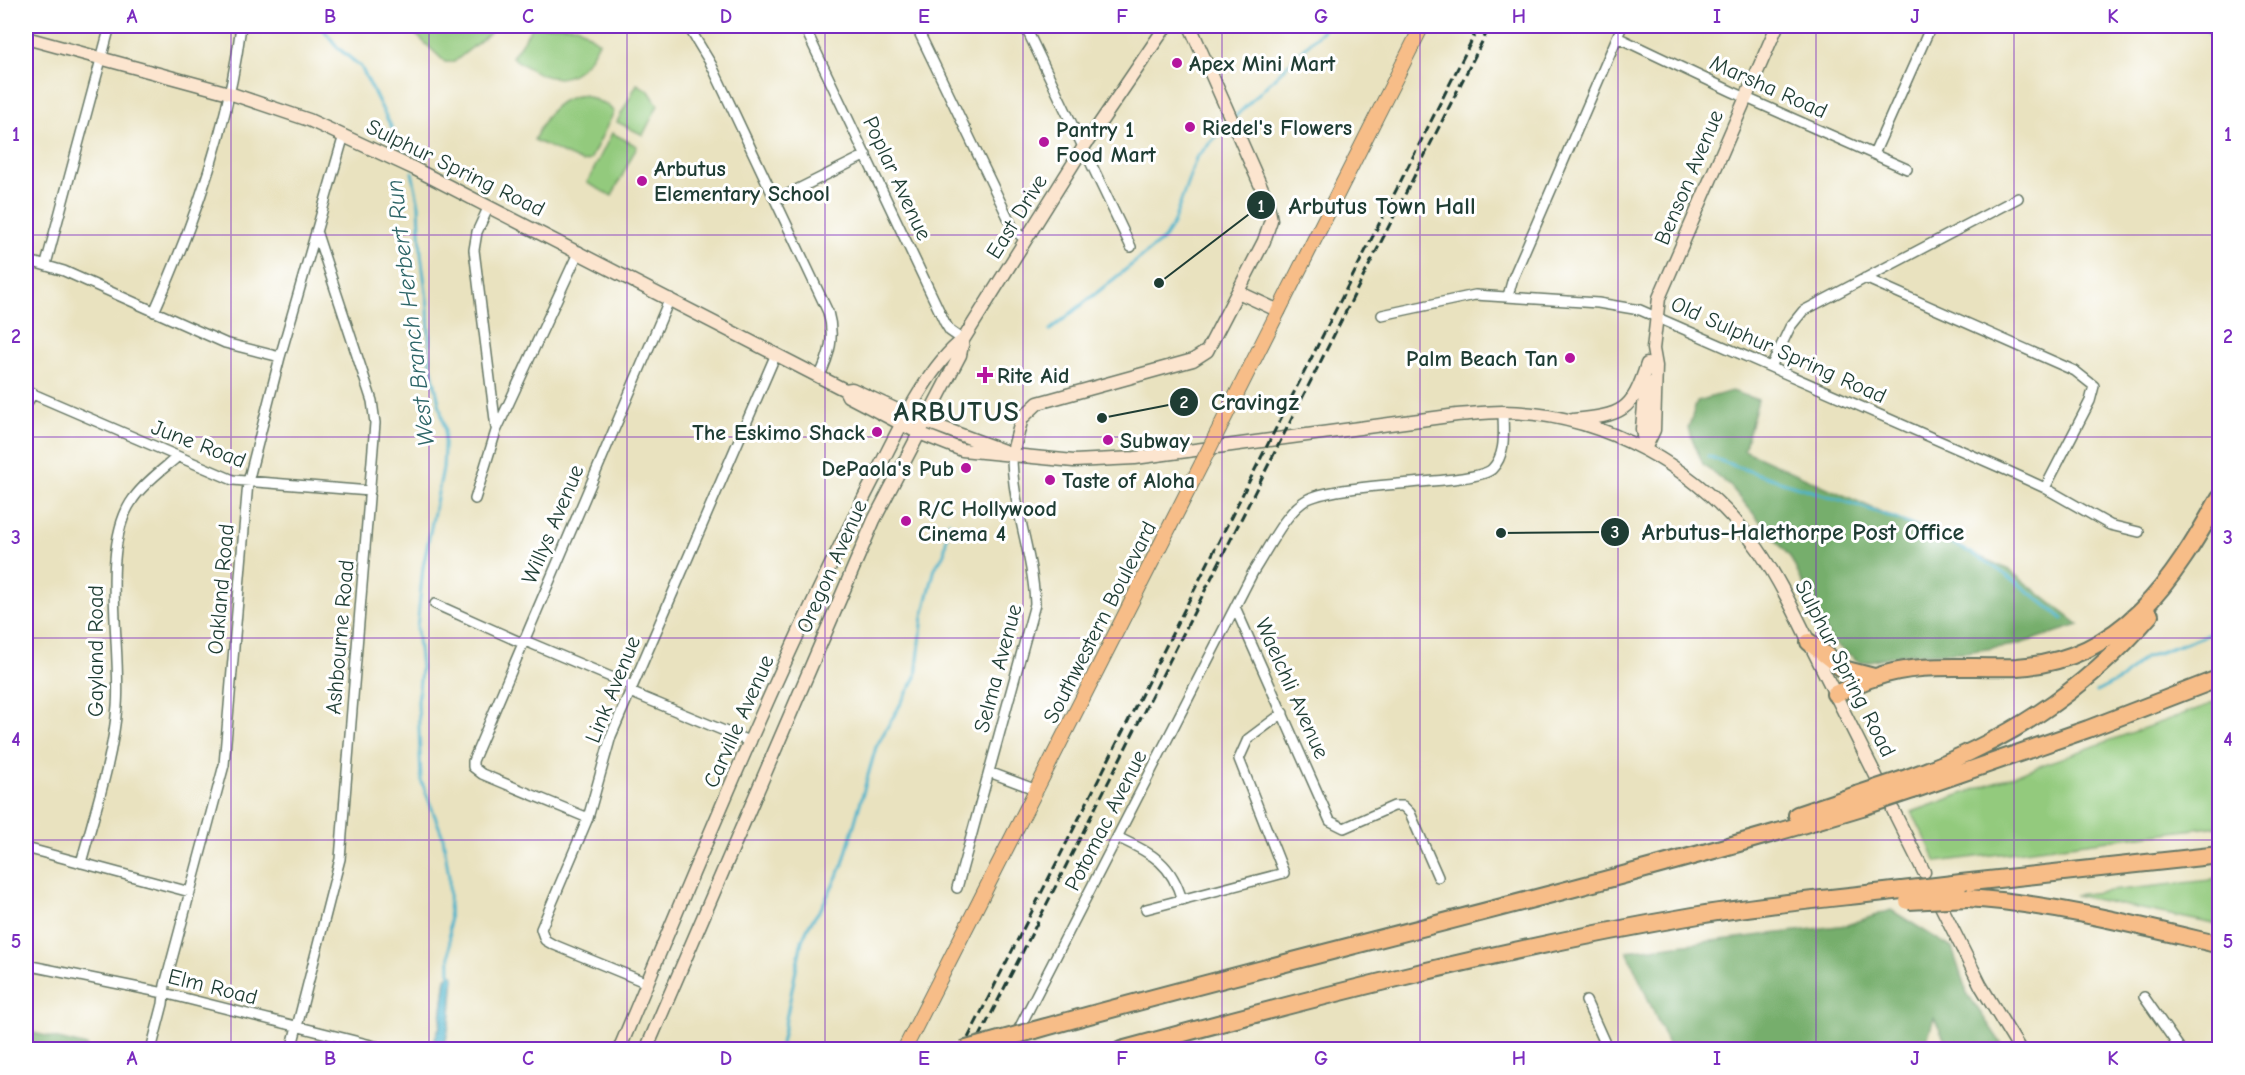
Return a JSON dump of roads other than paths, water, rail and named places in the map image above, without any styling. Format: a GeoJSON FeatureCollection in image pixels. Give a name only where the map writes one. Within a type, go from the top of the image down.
{"type":"FeatureCollection","features":[{"type":"Feature","properties":{"kind":"highway"},"geometry":{"type":"LineString","coordinates":[[1835,694],[1874,677],[1932,667],[2020,666],[2060,659],[2095,645],[2128,624],[2156,597],[2190,548],[2220,497]]}},
{"type":"Feature","properties":{"kind":"highway"},"geometry":{"type":"LineString","coordinates":[[1910,784],[1993,742],[2051,706],[2098,670],[2133,635],[2177,580],[2220,506]]}},
{"type":"Feature","properties":{"kind":"highway"},"geometry":{"type":"LineString","coordinates":[[1809,642],[1843,669],[1874,677]]}},
{"type":"Feature","properties":{"kind":"highway"},"geometry":{"type":"LineString","coordinates":[[963,1050],[1206,982],[1620,875],[2078,733],[2220,678]]}},
{"type":"Feature","properties":{"kind":"highway"},"geometry":{"type":"LineString","coordinates":[[1905,896],[1961,883],[2220,855]]}},
{"type":"Feature","properties":{"kind":"highway"},"geometry":{"type":"LineString","coordinates":[[1121,1050],[1410,974],[1701,915],[1905,896],[1968,898],[2070,910],[2220,945]]}},
{"type":"Feature","properties":{"kind":"main road","name":"Southwestern Boulevard"},"geometry":{"type":"LineString","coordinates":[[906,1047],[1422,26]]}},
{"type":"Feature","properties":{"kind":"street"},"geometry":{"type":"LineString","coordinates":[[46,264],[110,26]]}},
{"type":"Feature","properties":{"kind":"street"},"geometry":{"type":"LineString","coordinates":[[154,312],[195,217],[229,93],[241,26]]}},
{"type":"Feature","properties":{"kind":"street"},"geometry":{"type":"LineString","coordinates":[[688,26],[711,64],[820,294],[831,324],[830,350],[819,377]]}},
{"type":"Feature","properties":{"kind":"street","name":"Poplar Avenue"},"geometry":{"type":"LineString","coordinates":[[804,26],[945,323],[950,331],[963,340]]}},
{"type":"Feature","properties":{"kind":"street"},"geometry":{"type":"LineString","coordinates":[[916,26],[1014,230],[1026,240]]}},
{"type":"Feature","properties":{"kind":"street"},"geometry":{"type":"LineString","coordinates":[[1025,26],[1131,248]]}},
{"type":"Feature","properties":{"kind":"street","name":"East Drive"},"geometry":{"type":"LineString","coordinates":[[921,427],[960,356],[963,340],[1083,147],[1166,26]]}},
{"type":"Feature","properties":{"kind":"street"},"geometry":{"type":"LineString","coordinates":[[1012,455],[1022,418],[1038,403],[1200,357],[1212,343],[1264,241],[1270,220],[1267,200],[1190,26]]}},
{"type":"Feature","properties":{"kind":"street"},"geometry":{"type":"LineString","coordinates":[[1508,296],[1513,278],[1622,26]]}},
{"type":"Feature","properties":{"kind":"street","name":"Benson Avenue"},"geometry":{"type":"LineString","coordinates":[[1645,449],[1654,430],[1656,366],[1653,349],[1655,315],[1662,291],[1777,26]]}},
{"type":"Feature","properties":{"kind":"street"},"geometry":{"type":"LineString","coordinates":[[1874,154],[1931,26]]}},
{"type":"Feature","properties":{"kind":"street","name":"Marsha Road"},"geometry":{"type":"LineString","coordinates":[[1617,37],[1907,169]]}},
{"type":"Feature","properties":{"kind":"street","name":"Sulphur Spring Road"},"geometry":{"type":"LineString","coordinates":[[26,38],[229,93],[344,135],[579,251],[819,377],[845,390],[852,389],[905,420],[1012,455],[1074,461],[1101,461],[1457,415],[1503,412],[1565,420],[1645,449],[1697,484],[1738,524],[1778,580],[1877,778]]}},
{"type":"Feature","properties":{"kind":"street","name":"Oakland Road"},"geometry":{"type":"LineString","coordinates":[[151,1050],[224,765],[248,482],[280,357],[344,135]]}},
{"type":"Feature","properties":{"kind":"street"},"geometry":{"type":"LineString","coordinates":[[776,200],[866,155]]}},
{"type":"Feature","properties":{"kind":"street"},"geometry":{"type":"LineString","coordinates":[[1771,368],[1799,315],[2018,198]]}},
{"type":"Feature","properties":{"kind":"street"},"geometry":{"type":"LineString","coordinates":[[489,206],[477,232],[474,250],[496,431]]}},
{"type":"Feature","properties":{"kind":"street","name":"Ashbourne Road"},"geometry":{"type":"LineString","coordinates":[[291,1050],[340,859],[375,411],[316,231]]}},
{"type":"Feature","properties":{"kind":"street"},"geometry":{"type":"LineString","coordinates":[[475,499],[496,431],[579,251]]}},
{"type":"Feature","properties":{"kind":"street"},"geometry":{"type":"LineString","coordinates":[[26,260],[46,264],[225,343],[280,357]]}},
{"type":"Feature","properties":{"kind":"street"},"geometry":{"type":"LineString","coordinates":[[1865,278],[2085,376],[2094,386],[2090,401],[2045,488]]}},
{"type":"Feature","properties":{"kind":"street"},"geometry":{"type":"LineString","coordinates":[[1238,292],[1279,311]]}},
{"type":"Feature","properties":{"kind":"street","name":"Old Sulphur Spring Road"},"geometry":{"type":"LineString","coordinates":[[1382,315],[1466,296],[1508,296],[1620,306],[1655,315],[2045,488],[2110,525],[2139,532]]}},
{"type":"Feature","properties":{"kind":"street","name":"Willys Avenue"},"geometry":{"type":"LineString","coordinates":[[588,819],[482,774],[473,767],[475,753],[670,298]]}},
{"type":"Feature","properties":{"kind":"street","name":"East Drive"},"geometry":{"type":"LineString","coordinates":[[905,420],[952,348],[963,340]]}},
{"type":"Feature","properties":{"kind":"street","name":"Benson Avenue"},"geometry":{"type":"LineString","coordinates":[[1645,449],[1642,429],[1647,364],[1653,349]]}},
{"type":"Feature","properties":{"kind":"street","name":"Link Avenue"},"geometry":{"type":"LineString","coordinates":[[647,983],[552,944],[542,935],[543,922],[588,819],[611,736],[776,354]]}},
{"type":"Feature","properties":{"kind":"street"},"geometry":{"type":"LineString","coordinates":[[1565,420],[1602,417],[1621,410],[1637,395],[1647,364]]}},
{"type":"Feature","properties":{"kind":"street"},"geometry":{"type":"LineString","coordinates":[[26,405],[29,392]]}},
{"type":"Feature","properties":{"kind":"street","name":"June Road"},"geometry":{"type":"LineString","coordinates":[[29,392],[218,475],[248,482],[370,491]]}},
{"type":"Feature","properties":{"kind":"street","name":"Waelchli Avenue"},"geometry":{"type":"LineString","coordinates":[[1438,877],[1410,813],[1403,806],[1394,806],[1344,828],[1330,820],[1235,607],[1253,572],[1285,522],[1306,500],[1335,491],[1389,483],[1468,477],[1488,472],[1498,461],[1503,450],[1503,412]]}},
{"type":"Feature","properties":{"kind":"street","name":"Carville Avenue"},"geometry":{"type":"LineString","coordinates":[[619,1050],[795,644],[857,512],[905,420]]}},
{"type":"Feature","properties":{"kind":"street","name":"Oregon Avenue"},"geometry":{"type":"LineString","coordinates":[[646,1050],[815,653],[874,520],[921,427]]}},
{"type":"Feature","properties":{"kind":"street","name":"Selma Avenue"},"geometry":{"type":"LineString","coordinates":[[957,888],[1035,604],[1032,575],[1013,488],[1012,455]]}},
{"type":"Feature","properties":{"kind":"street","name":"Gayland Road"},"geometry":{"type":"LineString","coordinates":[[81,863],[108,762],[117,705],[115,561],[120,527],[133,498],[176,458]]}},
{"type":"Feature","properties":{"kind":"street"},"geometry":{"type":"LineString","coordinates":[[435,604],[751,742]]}},
{"type":"Feature","properties":{"kind":"street","name":"Potomac Avenue"},"geometry":{"type":"LineString","coordinates":[[1008,1050],[1119,838],[1235,607]]}},
{"type":"Feature","properties":{"kind":"street"},"geometry":{"type":"LineString","coordinates":[[795,644],[815,653]]}},
{"type":"Feature","properties":{"kind":"street"},"geometry":{"type":"LineString","coordinates":[[1146,909],[1284,873],[1239,759],[1248,739],[1283,713]]}},
{"type":"Feature","properties":{"kind":"street"},"geometry":{"type":"LineString","coordinates":[[989,772],[1037,790]]}},
{"type":"Feature","properties":{"kind":"street"},"geometry":{"type":"LineString","coordinates":[[1893,810],[1924,872]]}},
{"type":"Feature","properties":{"kind":"street"},"geometry":{"type":"LineString","coordinates":[[1119,838],[1144,850],[1162,863],[1177,885],[1182,900]]}},
{"type":"Feature","properties":{"kind":"street"},"geometry":{"type":"LineString","coordinates":[[26,848],[190,892]]}},
{"type":"Feature","properties":{"kind":"street"},"geometry":{"type":"LineString","coordinates":[[1941,906],[1981,986],[2020,1050]]}},
{"type":"Feature","properties":{"kind":"street","name":"Elm Road"},"geometry":{"type":"LineString","coordinates":[[26,965],[164,993],[391,1050]]}},
{"type":"Feature","properties":{"kind":"street"},"geometry":{"type":"LineString","coordinates":[[2144,997],[2181,1050]]}},
{"type":"Feature","properties":{"kind":"street"},"geometry":{"type":"LineString","coordinates":[[1586,1000],[1608,1050]]}},
{"type":"Feature","properties":{"kind":"water"},"geometry":{"type":"Polygon","coordinates":[[[451,973],[454,976],[451,1014],[445,1046],[443,1049],[430,1049],[440,1026],[446,978],[451,973]]]}},
{"type":"Feature","properties":{"kind":"waterway","name":"West Branch Herbert Run"},"geometry":{"type":"LineString","coordinates":[[321,26],[338,48],[361,67],[408,160]]}},
{"type":"Feature","properties":{"kind":"waterway"},"geometry":{"type":"LineString","coordinates":[[1235,117],[1327,26]]}},
{"type":"Feature","properties":{"kind":"waterway"},"geometry":{"type":"LineString","coordinates":[[2204,26],[2220,50]]}},
{"type":"Feature","properties":{"kind":"waterway"},"geometry":{"type":"LineString","coordinates":[[1050,330],[1164,239],[1173,224],[1196,158],[1228,124]]}},
{"type":"Feature","properties":{"kind":"waterway","name":"West Branch Herbert Run"},"geometry":{"type":"LineString","coordinates":[[412,172],[419,205],[421,254],[428,307],[430,362],[445,430],[443,468],[423,567],[417,629],[421,668],[418,702],[421,780],[443,837],[449,877],[450,977]]}},
{"type":"Feature","properties":{"kind":"waterway"},"geometry":{"type":"LineString","coordinates":[[1708,456],[1866,508],[1928,532],[1958,546],[1999,570],[2063,619]]}},
{"type":"Feature","properties":{"kind":"waterway"},"geometry":{"type":"LineString","coordinates":[[781,1044],[802,940],[822,907],[843,864],[876,747],[916,677],[923,616],[935,568],[944,554],[949,522]]}},
{"type":"Feature","properties":{"kind":"waterway"},"geometry":{"type":"LineString","coordinates":[[2096,692],[2121,679],[2144,658],[2220,630]]}},
{"type":"Feature","properties":{"kind":"railway"},"geometry":{"type":"LineString","coordinates":[[962,1050],[1479,26]]}},
{"type":"Feature","properties":{"kind":"railway"},"geometry":{"type":"LineString","coordinates":[[973,1050],[1490,26]]}},
{"type":"Feature","properties":{"kind":"place","name":"Apex Mini Mart"},"geometry":{"type":"Point","coordinates":[1177,63]}},
{"type":"Feature","properties":{"kind":"place","name":"Riedel's Flowers"},"geometry":{"type":"Point","coordinates":[1190,127]}},
{"type":"Feature","properties":{"kind":"place","name":"Pantry 1 Food Mart"},"geometry":{"type":"Point","coordinates":[1044,142]}},
{"type":"Feature","properties":{"kind":"place","name":"Arbutus Elementary School"},"geometry":{"type":"Point","coordinates":[642,181]}},
{"type":"Feature","properties":{"kind":"place","name":"Arbutus Town Hall"},"geometry":{"type":"Point","coordinates":[1159,283]}},
{"type":"Feature","properties":{"kind":"place","name":"Palm Beach Tan"},"geometry":{"type":"Point","coordinates":[1570,358]}},
{"type":"Feature","properties":{"kind":"place","name":"Rite Aid"},"geometry":{"type":"Point","coordinates":[985,375]}},
{"type":"Feature","properties":{"kind":"place","name":"Cravingz"},"geometry":{"type":"Point","coordinates":[1102,418]}},
{"type":"Feature","properties":{"kind":"place","name":"The Eskimo Shack"},"geometry":{"type":"Point","coordinates":[877,432]}},
{"type":"Feature","properties":{"kind":"place","name":"Subway"},"geometry":{"type":"Point","coordinates":[1108,440]}},
{"type":"Feature","properties":{"kind":"place","name":"DePaola's Pub"},"geometry":{"type":"Point","coordinates":[966,468]}},
{"type":"Feature","properties":{"kind":"place","name":"Taste of Aloha"},"geometry":{"type":"Point","coordinates":[1050,480]}},
{"type":"Feature","properties":{"kind":"place","name":"R/C Hollywood Cinema 4"},"geometry":{"type":"Point","coordinates":[906,521]}},
{"type":"Feature","properties":{"kind":"place","name":"Arbutus-Halethorpe Post Office"},"geometry":{"type":"Point","coordinates":[1501,533]}},
{"type":"Feature","properties":{"kind":"district","name":"ARBUTUS"},"geometry":{"type":"Point","coordinates":[957,411]}}]}
